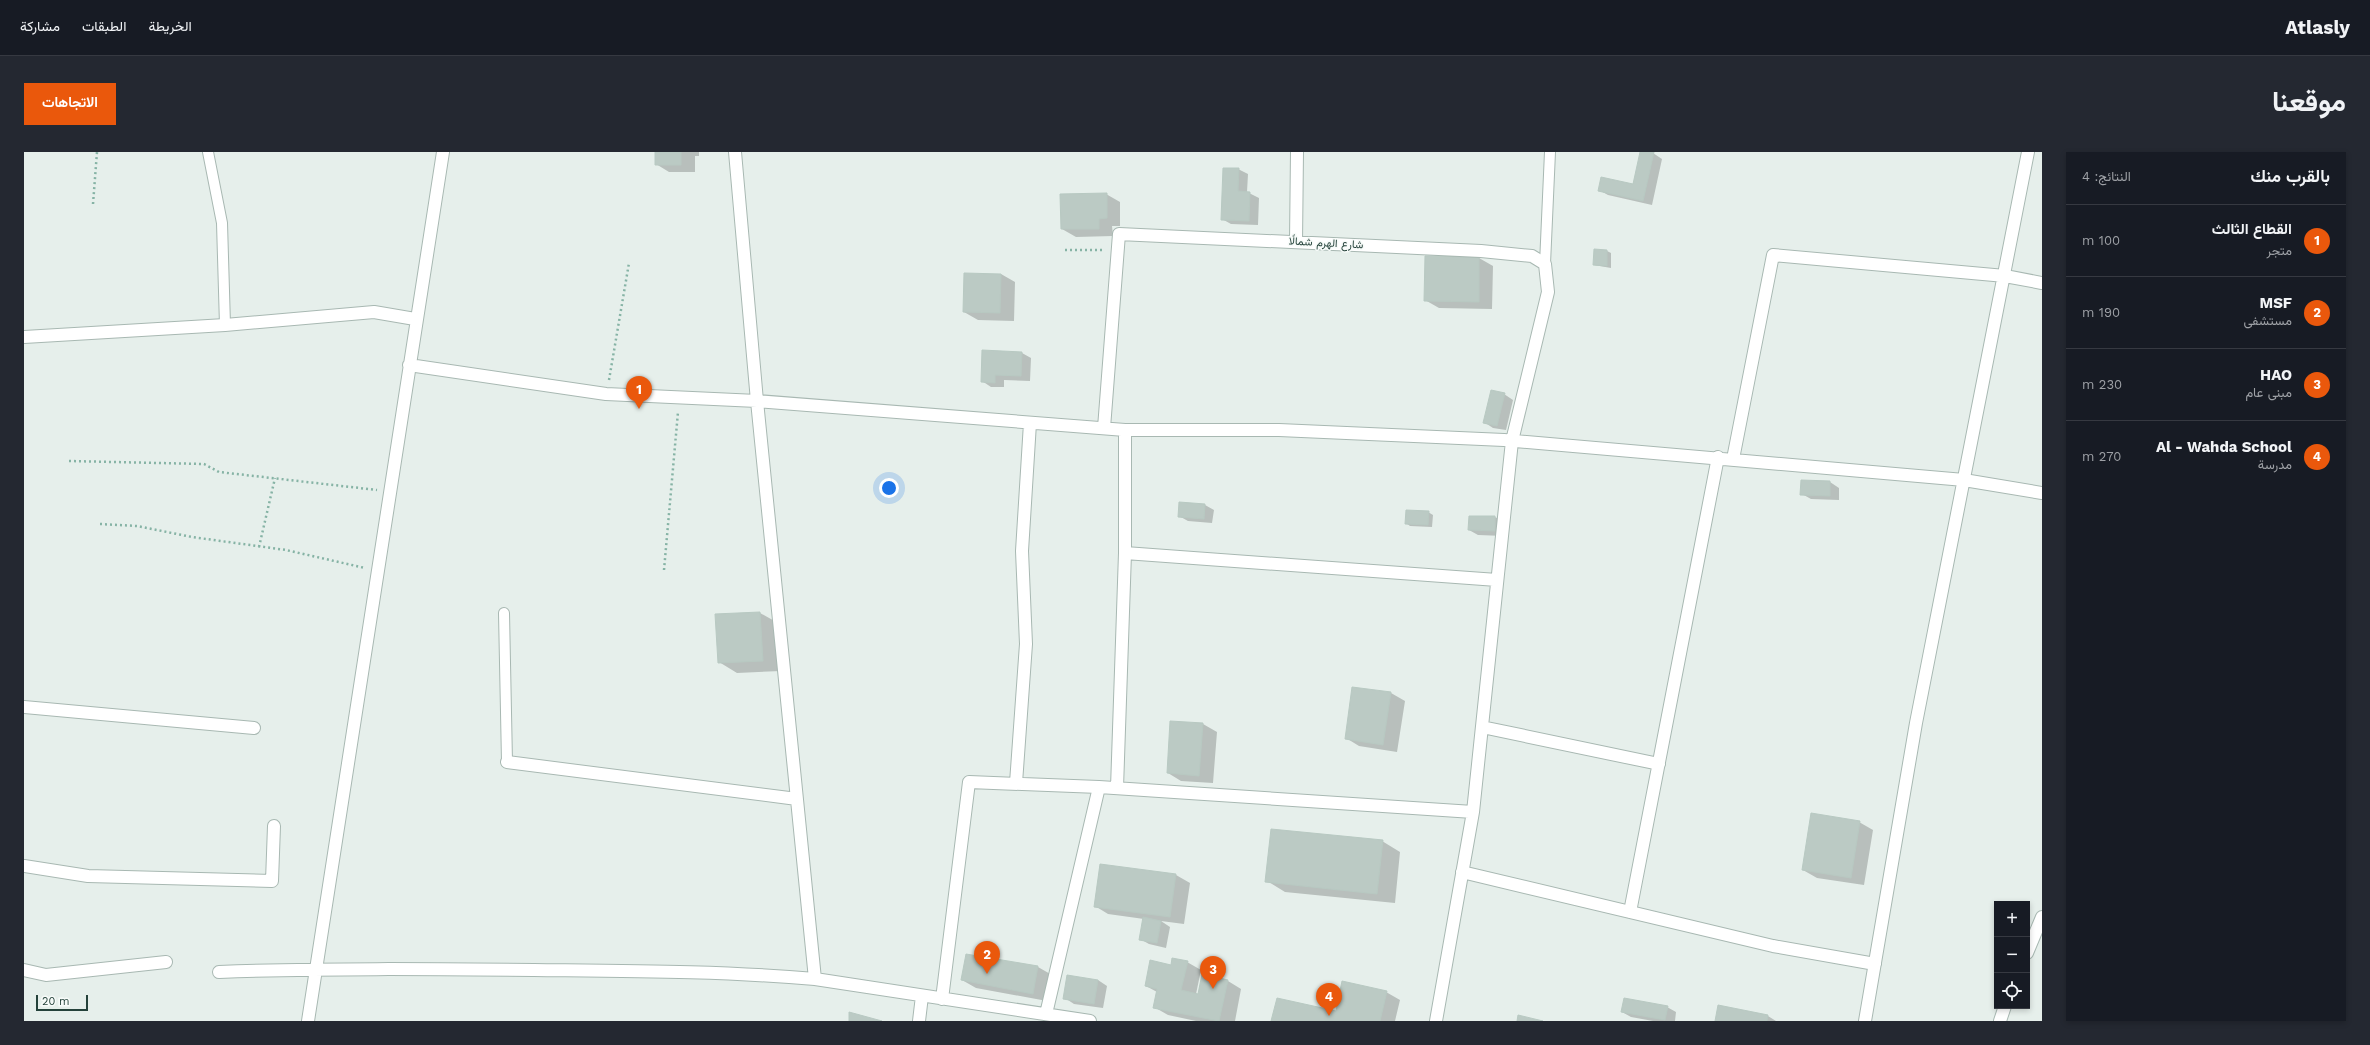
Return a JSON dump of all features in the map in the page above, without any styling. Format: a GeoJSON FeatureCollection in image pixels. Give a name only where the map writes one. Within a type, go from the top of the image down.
{"type":"FeatureCollection","features":[{"type":"Feature","properties":{"kind":"street"},"geometry":{"type":"LineString","coordinates":[[308,1021],[415,319],[442,152]]}},
{"type":"Feature","properties":{"kind":"street"},"geometry":{"type":"LineString","coordinates":[[735,152],[757,401],[815,979]]}},
{"type":"Feature","properties":{"kind":"street"},"geometry":{"type":"LineString","coordinates":[[1296,242],[1297,152]]}},
{"type":"Feature","properties":{"kind":"street"},"geometry":{"type":"LineString","coordinates":[[1865,1021],[1916,723],[2005,276],[2028,152]]}},
{"type":"Feature","properties":{"kind":"street","name":"شارع الهرم شمالًا"},"geometry":{"type":"LineString","coordinates":[[1104,428],[1119,234],[1481,251],[1532,256],[1545,264]]}},
{"type":"Feature","properties":{"kind":"street"},"geometry":{"type":"LineString","coordinates":[[1733,459],[1773,255],[2005,276],[2042,283]]}},
{"type":"Feature","properties":{"kind":"street"},"geometry":{"type":"LineString","coordinates":[[1436,1021],[1473,812],[1512,441],[1548,292],[1545,264]]}},
{"type":"Feature","properties":{"kind":"street"},"geometry":{"type":"LineString","coordinates":[[24,337],[225,325],[374,312],[415,319]]}},
{"type":"Feature","properties":{"kind":"street"},"geometry":{"type":"LineString","coordinates":[[409,365],[606,394],[757,401],[1125,430],[1279,430],[1512,441],[1718,457],[1964,480],[2042,493]]}},
{"type":"Feature","properties":{"kind":"street"},"geometry":{"type":"LineString","coordinates":[[1016,784],[1026,644],[1022,550],[1030,423]]}},
{"type":"Feature","properties":{"kind":"street"},"geometry":{"type":"LineString","coordinates":[[1116,788],[1125,553],[1125,430]]}},
{"type":"Feature","properties":{"kind":"street"},"geometry":{"type":"LineString","coordinates":[[1630,912],[1718,457]]}},
{"type":"Feature","properties":{"kind":"street"},"geometry":{"type":"LineString","coordinates":[[1125,553],[1498,580]]}},
{"type":"Feature","properties":{"kind":"street"},"geometry":{"type":"LineString","coordinates":[[24,707],[254,728]]}},
{"type":"Feature","properties":{"kind":"street"},"geometry":{"type":"LineString","coordinates":[[1482,726],[1659,764]]}},
{"type":"Feature","properties":{"kind":"street"},"geometry":{"type":"LineString","coordinates":[[507,762],[797,799]]}},
{"type":"Feature","properties":{"kind":"street"},"geometry":{"type":"LineString","coordinates":[[942,999],[970,782],[1116,788],[1473,812]]}},
{"type":"Feature","properties":{"kind":"street"},"geometry":{"type":"LineString","coordinates":[[1046,1014],[1099,787]]}},
{"type":"Feature","properties":{"kind":"street"},"geometry":{"type":"LineString","coordinates":[[24,866],[88,876],[272,881],[274,826]]}},
{"type":"Feature","properties":{"kind":"street"},"geometry":{"type":"LineString","coordinates":[[1462,872],[1773,946],[1875,964]]}},
{"type":"Feature","properties":{"kind":"street"},"geometry":{"type":"LineString","coordinates":[[2030,946],[2042,917]]}},
{"type":"Feature","properties":{"kind":"street"},"geometry":{"type":"LineString","coordinates":[[24,970],[46,975],[166,962]]}},
{"type":"Feature","properties":{"kind":"street"},"geometry":{"type":"LineString","coordinates":[[219,972],[316,968],[653,971],[815,979],[1090,1021]]}},
{"type":"Feature","properties":{"kind":"street"},"geometry":{"type":"LineString","coordinates":[[919,1021],[922,996]]}},
{"type":"Feature","properties":{"kind":"street"},"geometry":{"type":"LineString","coordinates":[[2000,1021],[2004,1009]]}},
{"type":"Feature","properties":{"kind":"lane"},"geometry":{"type":"LineString","coordinates":[[208,152],[222,223],[225,325]]}},
{"type":"Feature","properties":{"kind":"lane"},"geometry":{"type":"LineString","coordinates":[[1545,264],[1550,152]]}},
{"type":"Feature","properties":{"kind":"lane"},"geometry":{"type":"LineString","coordinates":[[504,613],[507,762]]}},
{"type":"Feature","properties":{"kind":"path"},"geometry":{"type":"LineString","coordinates":[[93,204],[97,152]]}},
{"type":"Feature","properties":{"kind":"path"},"geometry":{"type":"LineString","coordinates":[[1065,250],[1118,250]]}},
{"type":"Feature","properties":{"kind":"path"},"geometry":{"type":"LineString","coordinates":[[606,394],[629,263]]}},
{"type":"Feature","properties":{"kind":"path"},"geometry":{"type":"LineString","coordinates":[[664,570],[680,397]]}},
{"type":"Feature","properties":{"kind":"path"},"geometry":{"type":"LineString","coordinates":[[69,461],[204,464],[219,472],[389,492]]}},
{"type":"Feature","properties":{"kind":"path"},"geometry":{"type":"LineString","coordinates":[[259,546],[275,478]]}},
{"type":"Feature","properties":{"kind":"path"},"geometry":{"type":"LineString","coordinates":[[100,524],[137,526],[192,537],[286,550],[377,571]]}},
{"type":"Feature","properties":{"kind":"building"},"geometry":{"type":"Polygon","coordinates":[[[655,152],[681,152],[681,165],[655,165],[655,152]]]}},
{"type":"Feature","properties":{"kind":"building"},"geometry":{"type":"Polygon","coordinates":[[[1640,152],[1654,152],[1643,201],[1598,191],[1601,177],[1633,184],[1640,152]]]}},
{"type":"Feature","properties":{"kind":"building"},"geometry":{"type":"Polygon","coordinates":[[[1223,168],[1239,168],[1238,191],[1250,192],[1249,221],[1221,220],[1223,168]]]}},
{"type":"Feature","properties":{"kind":"building"},"geometry":{"type":"Polygon","coordinates":[[[1107,193],[1107,218],[1099,219],[1099,229],[1061,229],[1060,194],[1107,193]]]}},
{"type":"Feature","properties":{"kind":"building"},"geometry":{"type":"Polygon","coordinates":[[[1594,249],[1607,250],[1607,266],[1593,265],[1594,249]]]}},
{"type":"Feature","properties":{"kind":"building"},"geometry":{"type":"Polygon","coordinates":[[[1425,256],[1479,257],[1479,302],[1424,301],[1425,256]]]}},
{"type":"Feature","properties":{"kind":"building"},"geometry":{"type":"Polygon","coordinates":[[[964,273],[1001,274],[1000,313],[963,312],[964,273]]]}},
{"type":"Feature","properties":{"kind":"building"},"geometry":{"type":"Polygon","coordinates":[[[982,350],[1022,352],[1021,376],[995,375],[995,383],[981,382],[982,350]]]}},
{"type":"Feature","properties":{"kind":"building"},"geometry":{"type":"Polygon","coordinates":[[[1491,390],[1505,393],[1497,426],[1483,423],[1491,390]]]}},
{"type":"Feature","properties":{"kind":"building"},"geometry":{"type":"Polygon","coordinates":[[[1801,480],[1830,481],[1830,496],[1800,495],[1801,480]]]}},
{"type":"Feature","properties":{"kind":"building"},"geometry":{"type":"Polygon","coordinates":[[[1179,502],[1205,504],[1204,519],[1178,517],[1179,502]]]}},
{"type":"Feature","properties":{"kind":"building"},"geometry":{"type":"Polygon","coordinates":[[[1406,510],[1429,511],[1428,525],[1405,524],[1406,510]]]}},
{"type":"Feature","properties":{"kind":"building"},"geometry":{"type":"Polygon","coordinates":[[[1469,516],[1495,516],[1495,531],[1468,530],[1469,516]]]}},
{"type":"Feature","properties":{"kind":"building"},"geometry":{"type":"Polygon","coordinates":[[[760,612],[763,661],[718,663],[715,614],[760,612]]]}},
{"type":"Feature","properties":{"kind":"building"},"geometry":{"type":"Polygon","coordinates":[[[1352,687],[1391,692],[1383,745],[1345,739],[1352,687]]]}},
{"type":"Feature","properties":{"kind":"building"},"geometry":{"type":"Polygon","coordinates":[[[1170,721],[1203,723],[1199,776],[1167,773],[1170,721]]]}},
{"type":"Feature","properties":{"kind":"building"},"geometry":{"type":"Polygon","coordinates":[[[1811,813],[1860,821],[1851,878],[1802,870],[1811,813]]]}},
{"type":"Feature","properties":{"kind":"building"},"geometry":{"type":"Polygon","coordinates":[[[1271,829],[1383,840],[1377,894],[1265,882],[1271,829]]]}},
{"type":"Feature","properties":{"kind":"building"},"geometry":{"type":"Polygon","coordinates":[[[1100,864],[1176,874],[1170,917],[1094,907],[1100,864]]]}},
{"type":"Feature","properties":{"kind":"building"},"geometry":{"type":"Polygon","coordinates":[[[1143,917],[1161,921],[1157,943],[1139,940],[1143,917]]]}},
{"type":"Feature","properties":{"kind":"building"},"geometry":{"type":"Polygon","coordinates":[[[966,954],[1038,966],[1033,994],[961,980],[966,954]]]}},
{"type":"Feature","properties":{"kind":"building"},"geometry":{"type":"Polygon","coordinates":[[[1172,958],[1188,961],[1181,990],[1198,994],[1202,974],[1228,980],[1219,1021],[1153,1008],[1157,989],[1145,986],[1150,960],[1171,965],[1172,958]]]}},
{"type":"Feature","properties":{"kind":"building"},"geometry":{"type":"Polygon","coordinates":[[[1067,975],[1098,980],[1094,1004],[1063,999],[1067,975]]]}},
{"type":"Feature","properties":{"kind":"building"},"geometry":{"type":"Polygon","coordinates":[[[1342,981],[1387,991],[1380,1021],[1271,1021],[1277,998],[1336,1011],[1342,981]]]}},
{"type":"Feature","properties":{"kind":"building"},"geometry":{"type":"Polygon","coordinates":[[[1624,998],[1668,1006],[1665,1020],[1621,1012],[1624,998]]]}},
{"type":"Feature","properties":{"kind":"building"},"geometry":{"type":"Polygon","coordinates":[[[1718,1005],[1768,1015],[1767,1021],[1715,1021],[1718,1005]]]}},
{"type":"Feature","properties":{"kind":"building"},"geometry":{"type":"Polygon","coordinates":[[[849,1012],[882,1021],[849,1021],[849,1012]]]}},
{"type":"Feature","properties":{"kind":"building"},"geometry":{"type":"Polygon","coordinates":[[[1518,1015],[1543,1021],[1517,1021],[1518,1015]]]}},
{"type":"Feature","properties":{"kind":"place","name":"القطاع الثالث"},"geometry":{"type":"Point","coordinates":[639,409]}},
{"type":"Feature","properties":{"kind":"place","name":"MSF"},"geometry":{"type":"Point","coordinates":[987,974]}},
{"type":"Feature","properties":{"kind":"place","name":"HAO"},"geometry":{"type":"Point","coordinates":[1213,989]}},
{"type":"Feature","properties":{"kind":"place","name":"Al - Wahda School"},"geometry":{"type":"Point","coordinates":[1329,1016]}}]}
